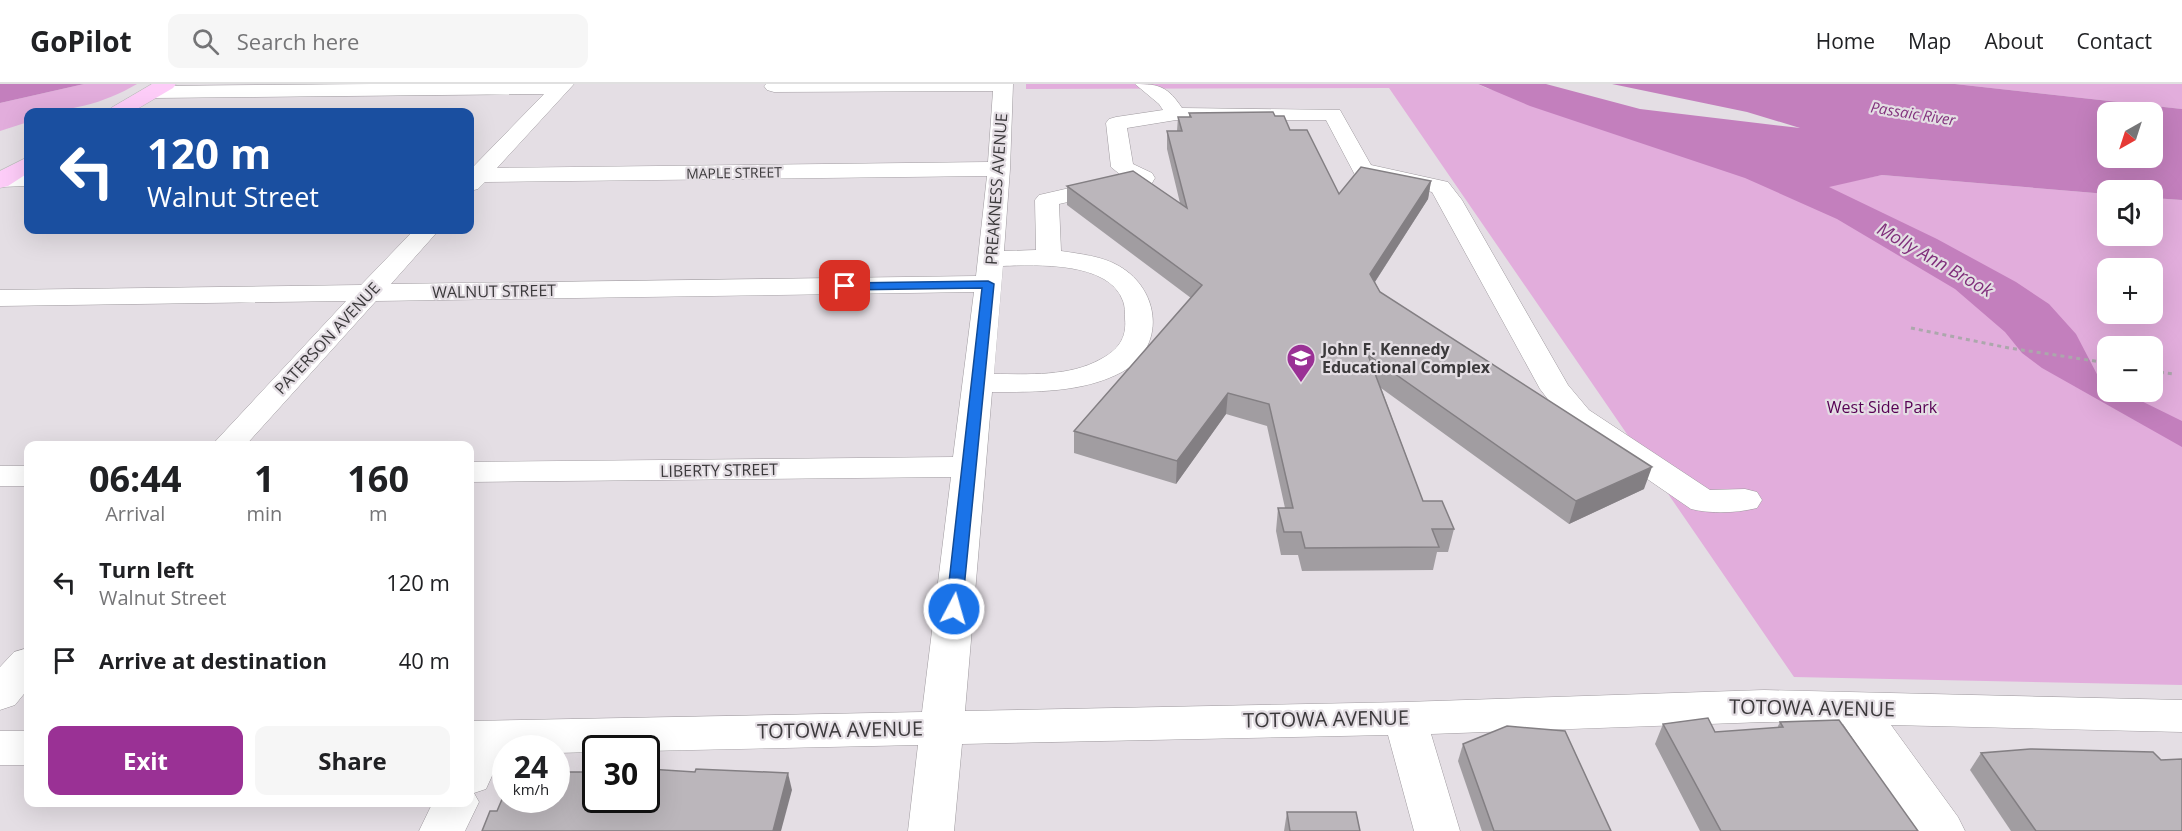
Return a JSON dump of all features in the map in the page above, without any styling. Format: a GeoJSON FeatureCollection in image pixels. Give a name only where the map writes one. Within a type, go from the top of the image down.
{"type":"FeatureCollection","features":[{"type":"Feature","properties":{"kind":"main road"},"geometry":{"type":"LineString","coordinates":[[125,108],[160,88]]}},
{"type":"Feature","properties":{"kind":"main road"},"geometry":{"type":"LineString","coordinates":[[0,180],[24,166]]}},
{"type":"Feature","properties":{"kind":"street"},"geometry":{"type":"LineString","coordinates":[[1145,84],[1167,100],[1176,114]]}},
{"type":"Feature","properties":{"kind":"street"},"geometry":{"type":"LineString","coordinates":[[774,85],[1003,85]]}},
{"type":"Feature","properties":{"kind":"street","name":"PREAKNESS AVENUE"},"geometry":{"type":"LineString","coordinates":[[931,831],[999,169],[1003,85]]}},
{"type":"Feature","properties":{"kind":"street"},"geometry":{"type":"LineString","coordinates":[[160,88],[562,86]]}},
{"type":"Feature","properties":{"kind":"street"},"geometry":{"type":"LineString","coordinates":[[474,176],[562,86]]}},
{"type":"Feature","properties":{"kind":"street"},"geometry":{"type":"LineString","coordinates":[[1049,258],[1047,200],[1144,178],[1122,167],[1116,123],[1176,114],[1333,114],[1363,170],[1440,187],[1450,200],[1555,389],[1578,417],[1703,501],[1744,501]]}},
{"type":"Feature","properties":{"kind":"street","name":"MAPLE STREET"},"geometry":{"type":"LineString","coordinates":[[474,178],[999,169]]}},
{"type":"Feature","properties":{"kind":"street"},"geometry":{"type":"LineString","coordinates":[[0,180],[24,179]]}},
{"type":"Feature","properties":{"kind":"street","name":"PATERSON AVENUE"},"geometry":{"type":"LineString","coordinates":[[232,441],[423,234]]}},
{"type":"Feature","properties":{"kind":"street","name":"WALNUT STREET"},"geometry":{"type":"LineString","coordinates":[[0,298],[369,293],[989,272],[1049,258],[1074,259],[1109,271],[1130,286],[1141,315],[1140,332],[1129,354],[1104,369],[1071,378],[977,383]]}},
{"type":"Feature","properties":{"kind":"street","name":"LIBERTY STREET"},"geometry":{"type":"LineString","coordinates":[[474,472],[969,467]]}},
{"type":"Feature","properties":{"kind":"street"},"geometry":{"type":"LineString","coordinates":[[0,476],[24,476]]}},
{"type":"Feature","properties":{"kind":"street"},"geometry":{"type":"LineString","coordinates":[[0,694],[24,667]]}},
{"type":"Feature","properties":{"kind":"street","name":"TOTOWA AVENUE"},"geometry":{"type":"LineString","coordinates":[[479,738],[1406,718],[1764,706],[2182,716]]}},
{"type":"Feature","properties":{"kind":"street"},"geometry":{"type":"LineString","coordinates":[[1856,708],[1942,831]]}},
{"type":"Feature","properties":{"kind":"street"},"geometry":{"type":"LineString","coordinates":[[1406,718],[1437,831]]}},
{"type":"Feature","properties":{"kind":"street"},"geometry":{"type":"LineString","coordinates":[[474,759],[479,738]]}},
{"type":"Feature","properties":{"kind":"street"},"geometry":{"type":"LineString","coordinates":[[0,748],[24,748]]}},
{"type":"Feature","properties":{"kind":"street"},"geometry":{"type":"LineString","coordinates":[[442,831],[454,807]]}},
{"type":"Feature","properties":{"kind":"path"},"geometry":{"type":"LineString","coordinates":[[1911,328],[2009,348],[2097,361]]}},
{"type":"Feature","properties":{"kind":"path"},"geometry":{"type":"LineString","coordinates":[[2163,372],[2173,374]]}},
{"type":"Feature","properties":{"kind":"green space"},"geometry":{"type":"Polygon","coordinates":[[[84,84],[137,84],[111,97],[85,106],[24,108],[24,123],[0,131],[0,103],[84,84]]]}},
{"type":"Feature","properties":{"kind":"green space","name":"West Side Park"},"geometry":{"type":"Polygon","coordinates":[[[1026,84],[1478,84],[1828,186],[1882,175],[2097,193],[2097,246],[2163,246],[2163,199],[2182,200],[2182,685],[1794,677],[1389,88],[1026,89],[1026,84]]]}},
{"type":"Feature","properties":{"kind":"green space"},"geometry":{"type":"Polygon","coordinates":[[[1955,84],[2182,84],[2182,109],[2163,107],[2163,102],[2118,102],[1955,84]]]}},
{"type":"Feature","properties":{"kind":"water"},"geometry":{"type":"Polygon","coordinates":[[[0,84],[84,84],[0,103],[0,84]]]}},
{"type":"Feature","properties":{"kind":"water"},"geometry":{"type":"Polygon","coordinates":[[[1478,84],[1546,84],[1640,109],[1800,128],[1747,112],[1612,84],[1955,84],[2118,102],[2097,102],[2097,168],[2163,168],[2163,107],[2182,109],[2182,200],[2163,199],[2163,180],[2097,180],[2097,193],[1882,175],[1829,187],[1937,239],[2016,282],[2049,304],[2076,334],[2097,374],[2097,399],[2042,368],[2022,353],[2005,332],[1955,289],[1837,219],[1745,178],[1530,106],[1478,84]]]}},
{"type":"Feature","properties":{"kind":"water"},"geometry":{"type":"Polygon","coordinates":[[[2102,402],[2143,402],[2182,421],[2182,447],[2102,402]]]}},
{"type":"Feature","properties":{"kind":"building"},"geometry":{"type":"Polygon","coordinates":[[[1273,112],[1275,116],[1284,116],[1290,130],[1307,130],[1339,194],[1361,167],[1431,181],[1370,274],[1380,292],[1652,467],[1576,501],[1368,355],[1423,501],[1442,501],[1454,529],[1432,529],[1439,547],[1305,548],[1301,532],[1284,532],[1278,508],[1293,508],[1269,404],[1228,393],[1177,461],[1074,431],[1202,285],[1067,186],[1133,171],[1187,208],[1167,131],[1182,131],[1178,117],[1191,117],[1189,113],[1273,112]]]}},
{"type":"Feature","properties":{"kind":"building"},"geometry":{"type":"Polygon","coordinates":[[[1708,718],[1715,732],[1783,727],[1780,722],[1839,720],[1918,831],[1721,831],[1663,724],[1708,718]]]}},
{"type":"Feature","properties":{"kind":"building"},"geometry":{"type":"Polygon","coordinates":[[[1507,726],[1565,731],[1611,831],[1494,831],[1463,744],[1507,726]]]}},
{"type":"Feature","properties":{"kind":"building"},"geometry":{"type":"Polygon","coordinates":[[[2030,749],[2153,752],[2161,760],[2182,759],[2182,831],[2036,831],[1981,753],[2030,749]]]}},
{"type":"Feature","properties":{"kind":"building"},"geometry":{"type":"Polygon","coordinates":[[[660,770],[788,773],[773,831],[482,831],[490,811],[492,813],[570,813],[570,772],[582,772],[582,813],[660,813],[660,770]]]}},
{"type":"Feature","properties":{"kind":"building"},"geometry":{"type":"Polygon","coordinates":[[[1287,812],[1356,812],[1360,831],[1290,831],[1287,812]]]}},
{"type":"Feature","properties":{"kind":"place","name":"John F. Kennedy Educational Complex"},"geometry":{"type":"Point","coordinates":[1301,384]}},
{"type":"Feature","properties":{"kind":"route"},"geometry":{"type":"LineString","coordinates":[[845,286],[988,284],[954,609]]}},
{"type":"Feature","properties":{"kind":"water label","name":"Passaic River"},"geometry":{"type":"Point","coordinates":[1913,114]}},
{"type":"Feature","properties":{"kind":"water label","name":"Molly Ann Brook"},"geometry":{"type":"Point","coordinates":[1935,260]}}]}
